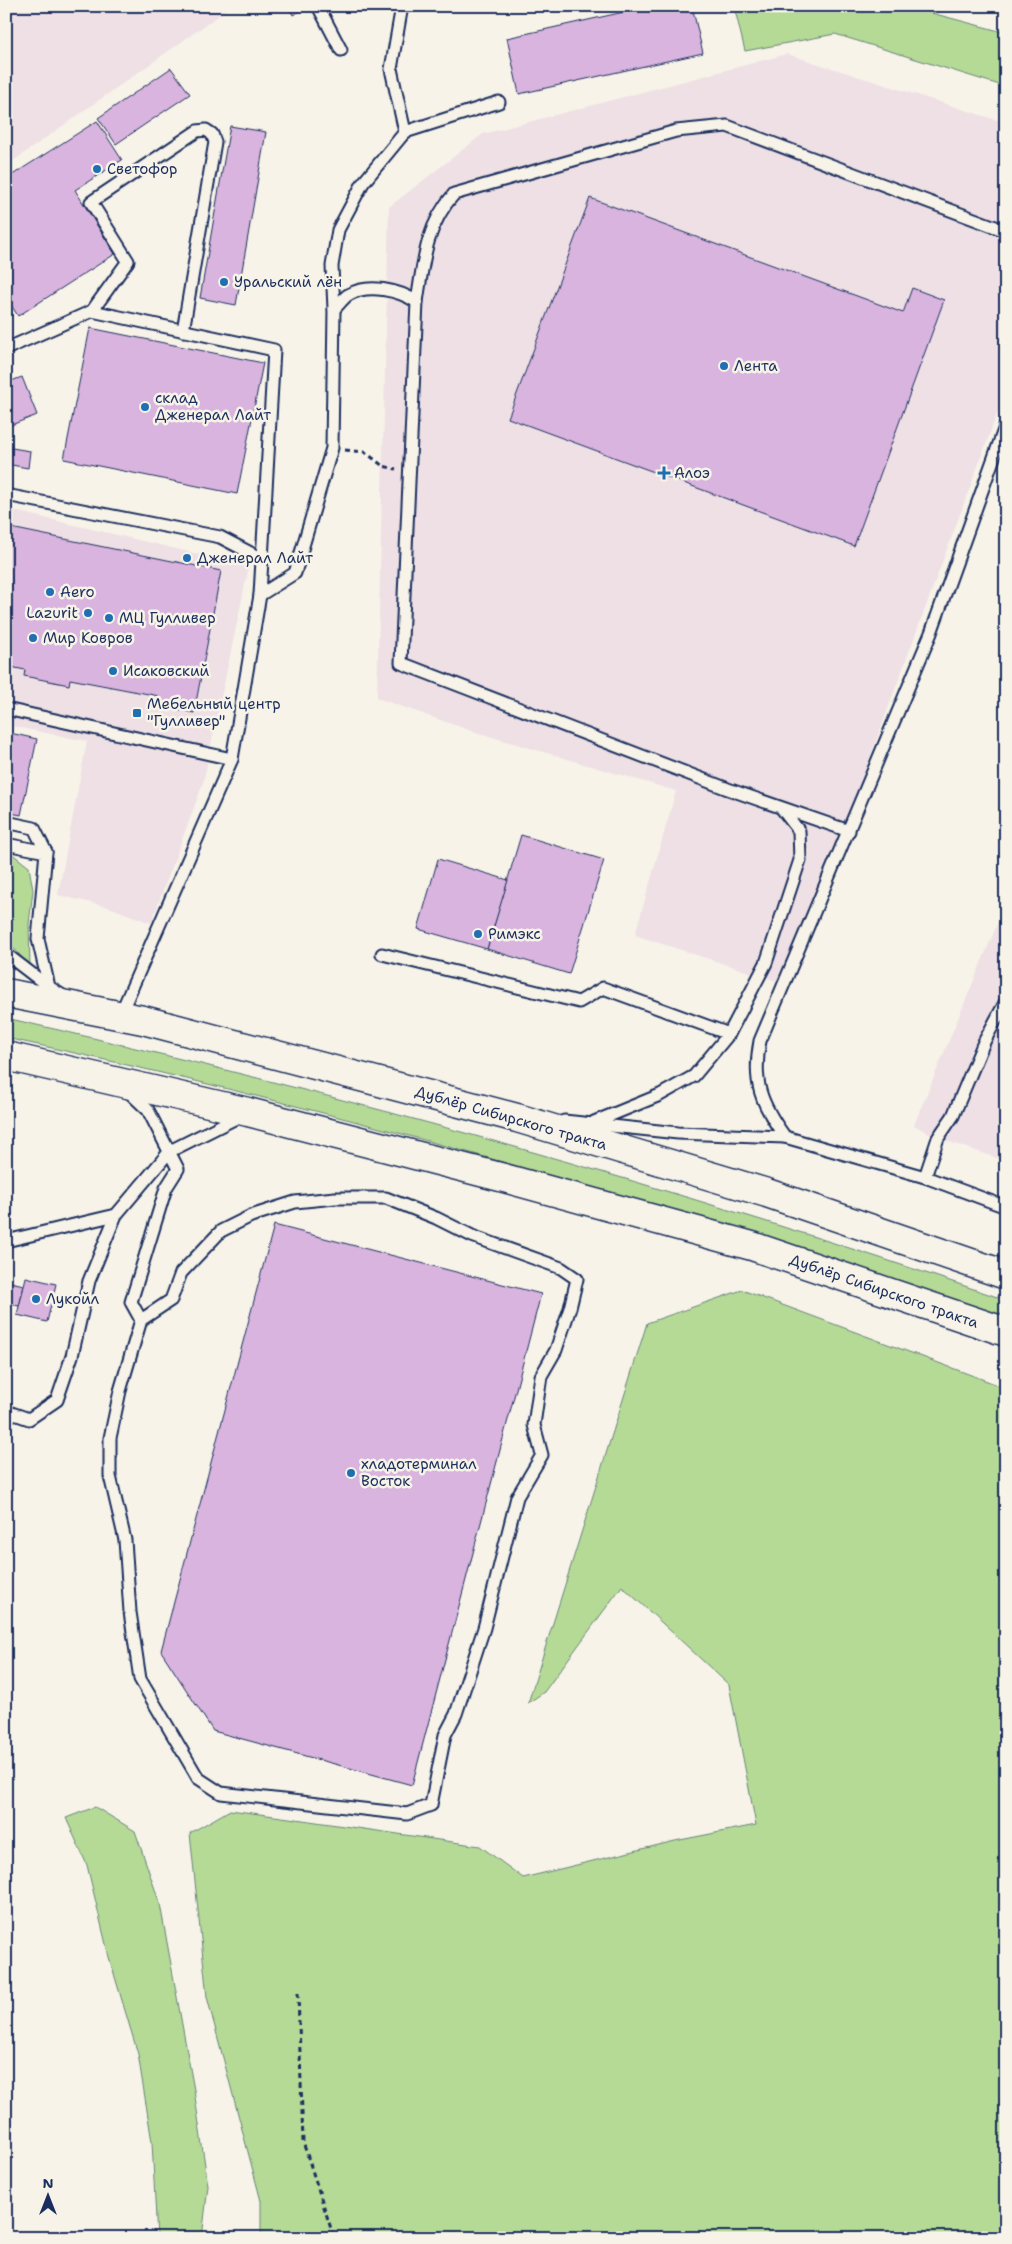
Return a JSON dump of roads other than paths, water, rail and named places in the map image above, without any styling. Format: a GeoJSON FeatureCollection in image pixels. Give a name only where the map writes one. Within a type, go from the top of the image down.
{"type":"FeatureCollection","features":[{"type":"Feature","properties":{"kind":"main road","name":"Дублёр Сибирского тракта"},"geometry":{"type":"LineString","coordinates":[[6,993],[120,1015],[517,1118],[767,1193],[1006,1275]]}},
{"type":"Feature","properties":{"kind":"main road","name":"Дублёр Сибирского тракта"},"geometry":{"type":"LineString","coordinates":[[6,1056],[248,1112],[504,1178],[752,1246],[1006,1332]]}},
{"type":"Feature","properties":{"kind":"lane"},"geometry":{"type":"LineString","coordinates":[[318,6],[341,50]]}},
{"type":"Feature","properties":{"kind":"lane"},"geometry":{"type":"LineString","coordinates":[[402,6],[391,69],[405,132]]}},
{"type":"Feature","properties":{"kind":"lane"},"geometry":{"type":"LineString","coordinates":[[260,595],[295,573],[332,448],[334,309],[332,266],[338,230],[364,183],[405,132],[499,102]]}},
{"type":"Feature","properties":{"kind":"lane"},"geometry":{"type":"LineString","coordinates":[[849,831],[782,809],[404,665],[401,659],[417,302],[429,233],[445,203],[454,194],[676,131],[727,126],[1006,231]]}},
{"type":"Feature","properties":{"kind":"lane"},"geometry":{"type":"LineString","coordinates":[[6,349],[92,311],[128,261],[91,202],[197,131],[206,130],[212,134],[215,142],[183,331]]}},
{"type":"Feature","properties":{"kind":"lane"},"geometry":{"type":"LineString","coordinates":[[334,309],[348,295],[366,289],[405,294],[417,302]]}},
{"type":"Feature","properties":{"kind":"lane"},"geometry":{"type":"LineString","coordinates":[[92,311],[274,350],[260,595],[232,759],[120,1015]]}},
{"type":"Feature","properties":{"kind":"lane"},"geometry":{"type":"LineString","coordinates":[[785,1137],[767,1112],[758,1083],[756,1062],[760,1041],[931,633],[1006,424]]}},
{"type":"Feature","properties":{"kind":"lane"},"geometry":{"type":"LineString","coordinates":[[6,495],[220,537],[262,560]]}},
{"type":"Feature","properties":{"kind":"lane"},"geometry":{"type":"LineString","coordinates":[[6,709],[232,759]]}},
{"type":"Feature","properties":{"kind":"lane"},"geometry":{"type":"LineString","coordinates":[[592,1123],[660,1095],[694,1076],[729,1034],[766,964],[800,860],[799,831],[782,809]]}},
{"type":"Feature","properties":{"kind":"lane"},"geometry":{"type":"LineString","coordinates":[[6,822],[34,828],[46,852],[38,939],[49,987]]}},
{"type":"Feature","properties":{"kind":"lane"},"geometry":{"type":"LineString","coordinates":[[6,844],[46,852]]}},
{"type":"Feature","properties":{"kind":"lane"},"geometry":{"type":"LineString","coordinates":[[6,954],[49,987],[81,1008]]}},
{"type":"Feature","properties":{"kind":"lane"},"geometry":{"type":"LineString","coordinates":[[382,954],[579,1002],[603,988],[729,1034]]}},
{"type":"Feature","properties":{"kind":"lane"},"geometry":{"type":"LineString","coordinates":[[925,1176],[938,1138],[953,1116],[984,1042],[1006,1002]]}},
{"type":"Feature","properties":{"kind":"lane"},"geometry":{"type":"LineString","coordinates":[[114,1080],[148,1110],[178,1169],[166,1188],[131,1302],[141,1320],[120,1390],[110,1438],[110,1476],[125,1540],[130,1612],[140,1679],[198,1778],[221,1793],[407,1814],[431,1805],[445,1735],[456,1714],[484,1628],[517,1497],[542,1455],[534,1425],[541,1376],[556,1350],[570,1308],[577,1279],[561,1268],[472,1236],[436,1218],[386,1198],[295,1202],[251,1216],[221,1231],[181,1273],[171,1300],[141,1320]]}},
{"type":"Feature","properties":{"kind":"lane"},"geometry":{"type":"LineString","coordinates":[[6,1411],[29,1419],[57,1400],[72,1356],[89,1281],[116,1215],[170,1151],[248,1112]]}},
{"type":"Feature","properties":{"kind":"lane"},"geometry":{"type":"LineString","coordinates":[[517,1118],[592,1123],[678,1133],[785,1137],[925,1176],[1006,1206]]}},
{"type":"Feature","properties":{"kind":"lane"},"geometry":{"type":"LineString","coordinates":[[6,1241],[116,1215]]}},
{"type":"Feature","properties":{"kind":"railway"},"geometry":{"type":"LineString","coordinates":[[6,12],[15,6]]}},
{"type":"Feature","properties":{"kind":"place","name":"Светофор"},"geometry":{"type":"Point","coordinates":[97,169]}},
{"type":"Feature","properties":{"kind":"place","name":"Уральский лён"},"geometry":{"type":"Point","coordinates":[224,282]}},
{"type":"Feature","properties":{"kind":"place","name":"Лента"},"geometry":{"type":"Point","coordinates":[724,366]}},
{"type":"Feature","properties":{"kind":"place","name":"склад Дженерал Лайт"},"geometry":{"type":"Point","coordinates":[145,407]}},
{"type":"Feature","properties":{"kind":"place","name":"Алоэ"},"geometry":{"type":"Point","coordinates":[664,473]}},
{"type":"Feature","properties":{"kind":"place","name":"Дженерал Лайт"},"geometry":{"type":"Point","coordinates":[187,558]}},
{"type":"Feature","properties":{"kind":"place","name":"Aero"},"geometry":{"type":"Point","coordinates":[50,592]}},
{"type":"Feature","properties":{"kind":"place","name":"Lazurit"},"geometry":{"type":"Point","coordinates":[88,613]}},
{"type":"Feature","properties":{"kind":"place","name":"МЦ Гулливер"},"geometry":{"type":"Point","coordinates":[109,618]}},
{"type":"Feature","properties":{"kind":"place","name":"Мир Ковров"},"geometry":{"type":"Point","coordinates":[33,638]}},
{"type":"Feature","properties":{"kind":"place","name":"Исаковский"},"geometry":{"type":"Point","coordinates":[113,671]}},
{"type":"Feature","properties":{"kind":"place","name":"Мебельный центр \"Гулливер\""},"geometry":{"type":"Point","coordinates":[137,713]}},
{"type":"Feature","properties":{"kind":"place","name":"Римэкс"},"geometry":{"type":"Point","coordinates":[478,934]}},
{"type":"Feature","properties":{"kind":"place","name":"Лукойл"},"geometry":{"type":"Point","coordinates":[36,1299]}},
{"type":"Feature","properties":{"kind":"place","name":"хладотерминал Восток"},"geometry":{"type":"Point","coordinates":[351,1473]}}]}
